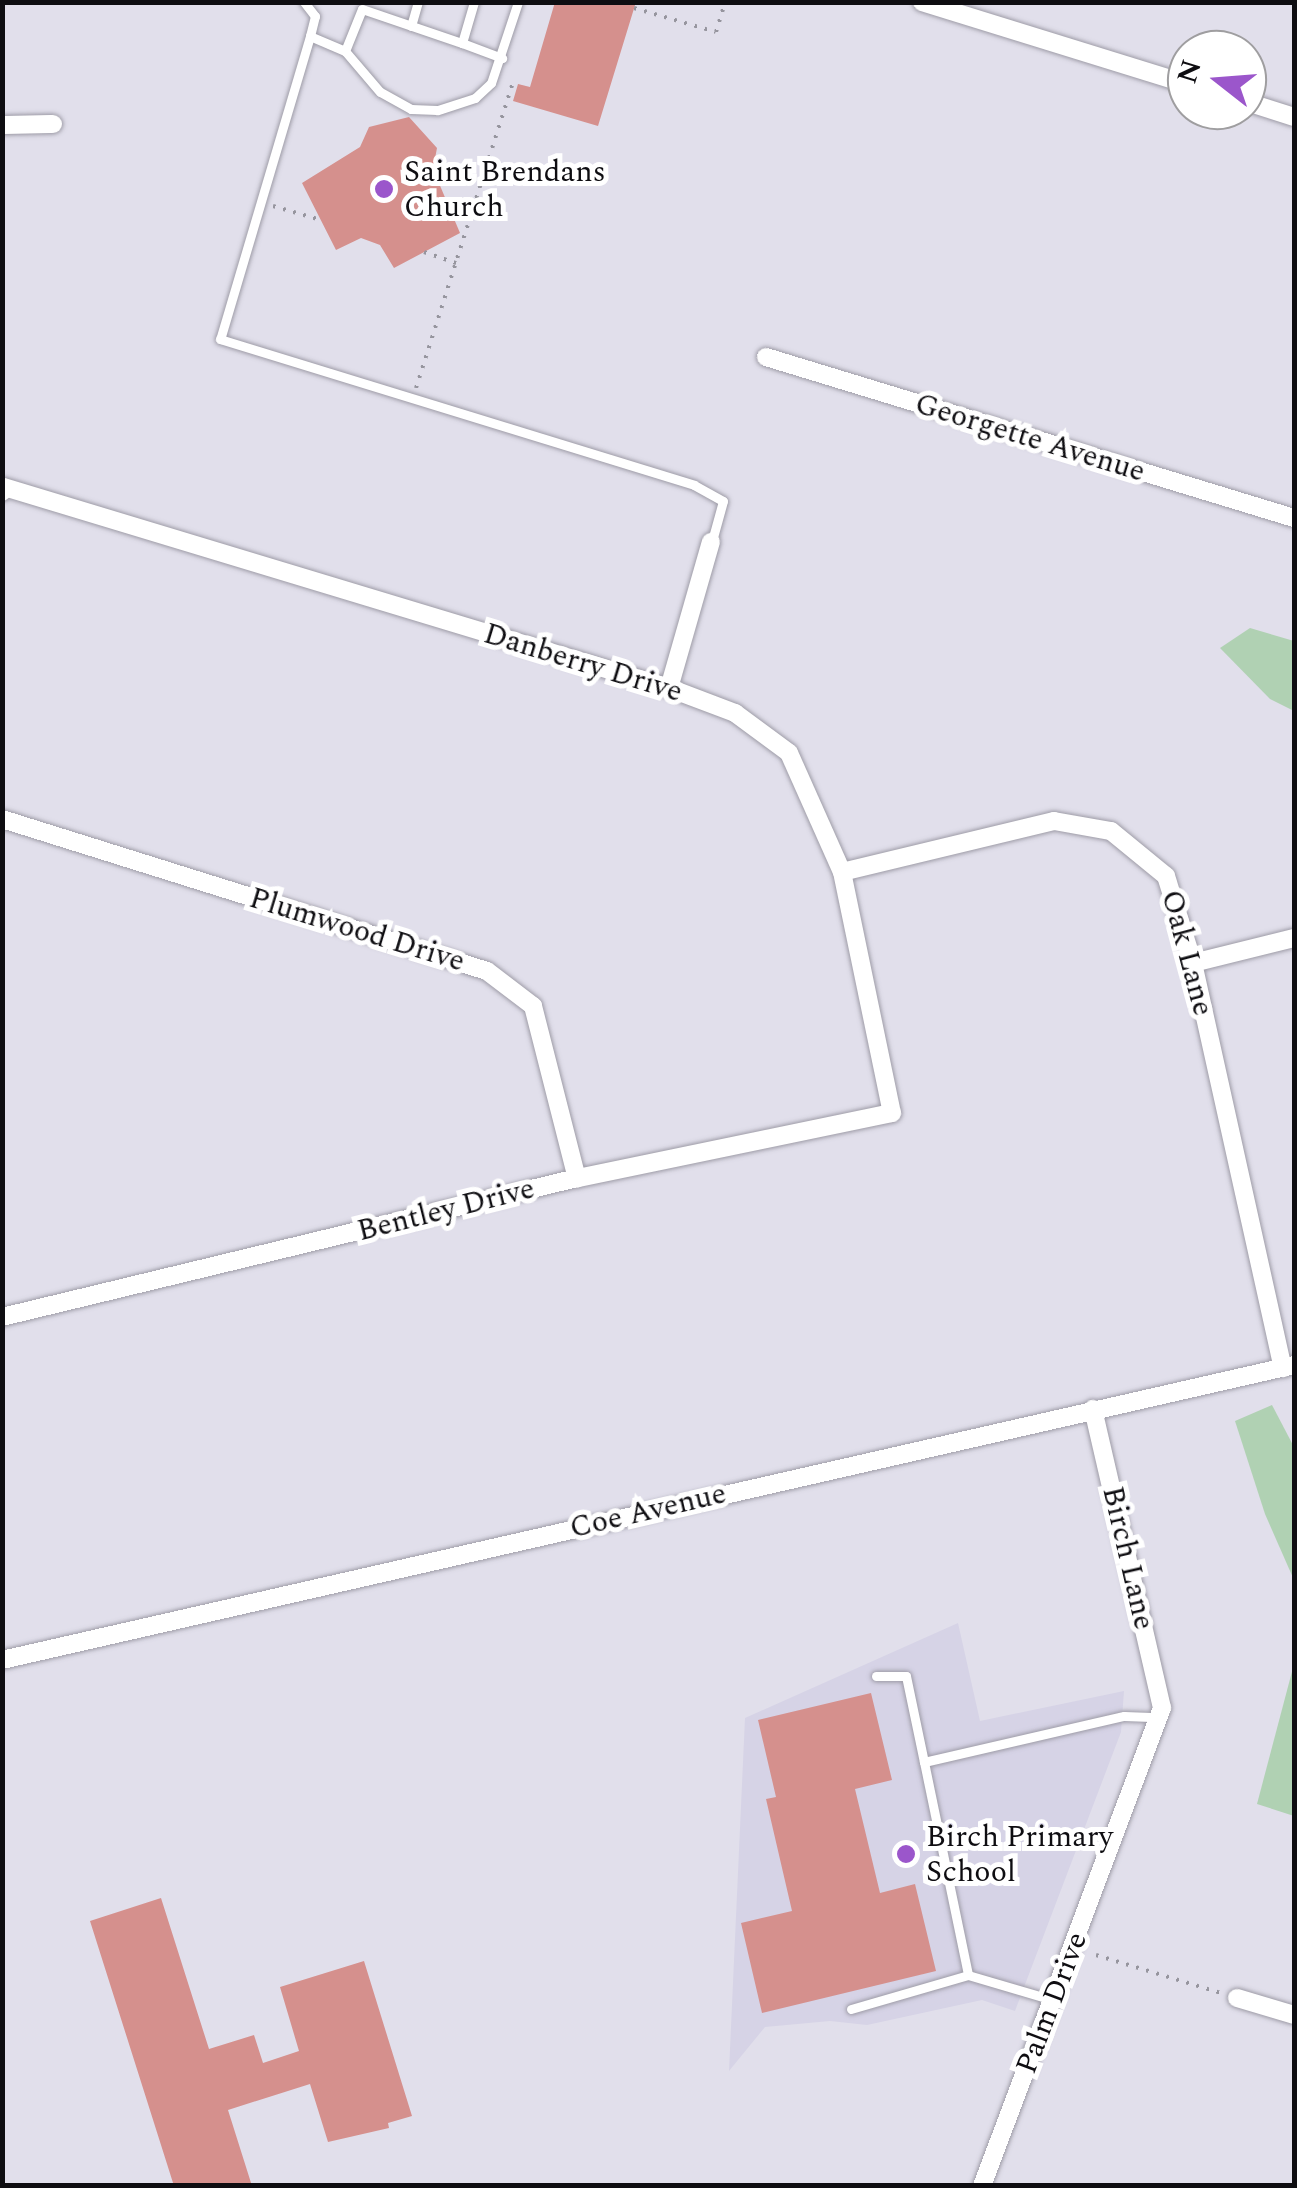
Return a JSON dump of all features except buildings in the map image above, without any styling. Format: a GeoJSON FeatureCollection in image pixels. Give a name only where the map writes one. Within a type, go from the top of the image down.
{"type":"FeatureCollection","features":[{"type":"Feature","properties":{"kind":"street"},"geometry":{"type":"LineString","coordinates":[[922,2],[1167,78]]}},
{"type":"Feature","properties":{"kind":"street"},"geometry":{"type":"LineString","coordinates":[[1267,108],[1294,117]]}},
{"type":"Feature","properties":{"kind":"street"},"geometry":{"type":"LineString","coordinates":[[2,126],[53,124]]}},
{"type":"Feature","properties":{"kind":"street","name":"Georgette Avenue"},"geometry":{"type":"LineString","coordinates":[[766,357],[1294,518]]}},
{"type":"Feature","properties":{"kind":"street","name":"Danberry Drive"},"geometry":{"type":"LineString","coordinates":[[3,489],[668,688],[735,713],[789,753],[842,872],[892,1113]]}},
{"type":"Feature","properties":{"kind":"street"},"geometry":{"type":"LineString","coordinates":[[668,688],[711,542]]}},
{"type":"Feature","properties":{"kind":"street","name":"Plumwood Drive"},"geometry":{"type":"LineString","coordinates":[[2,818],[487,971],[533,1006],[577,1178]]}},
{"type":"Feature","properties":{"kind":"street","name":"Oak Lane"},"geometry":{"type":"LineString","coordinates":[[842,872],[1054,821],[1110,830],[1166,876],[1192,963],[1289,1367]]}},
{"type":"Feature","properties":{"kind":"street"},"geometry":{"type":"LineString","coordinates":[[1192,963],[1294,938]]}},
{"type":"Feature","properties":{"kind":"street","name":"Bentley Drive"},"geometry":{"type":"LineString","coordinates":[[2,1317],[577,1178],[892,1113]]}},
{"type":"Feature","properties":{"kind":"street","name":"Coe Avenue"},"geometry":{"type":"LineString","coordinates":[[2,1660],[1289,1367]]}},
{"type":"Feature","properties":{"kind":"street","name":"Birch Lane"},"geometry":{"type":"LineString","coordinates":[[1093,1409],[1160,1713]]}},
{"type":"Feature","properties":{"kind":"street","name":"Palm Drive"},"geometry":{"type":"LineString","coordinates":[[982,2186],[1160,1713]]}},
{"type":"Feature","properties":{"kind":"street"},"geometry":{"type":"LineString","coordinates":[[1237,1998],[1294,2015]]}},
{"type":"Feature","properties":{"kind":"lane"},"geometry":{"type":"LineString","coordinates":[[304,2],[314,16],[310,36],[220,338],[694,485],[723,501],[711,542]]}},
{"type":"Feature","properties":{"kind":"lane"},"geometry":{"type":"LineString","coordinates":[[411,26],[418,2]]}},
{"type":"Feature","properties":{"kind":"lane"},"geometry":{"type":"LineString","coordinates":[[462,43],[474,2]]}},
{"type":"Feature","properties":{"kind":"lane"},"geometry":{"type":"LineString","coordinates":[[310,36],[345,51],[380,92],[411,109],[437,110],[475,98],[502,58],[518,2]]}},
{"type":"Feature","properties":{"kind":"lane"},"geometry":{"type":"LineString","coordinates":[[345,51],[363,6],[502,58]]}},
{"type":"Feature","properties":{"kind":"lane"},"geometry":{"type":"LineString","coordinates":[[876,1676],[906,1676],[968,1975]]}},
{"type":"Feature","properties":{"kind":"lane"},"geometry":{"type":"LineString","coordinates":[[924,1762],[1124,1716],[1160,1713]]}},
{"type":"Feature","properties":{"kind":"lane"},"geometry":{"type":"LineString","coordinates":[[851,2008],[968,1975],[1053,2000]]}},
{"type":"Feature","properties":{"kind":"path"},"geometry":{"type":"LineString","coordinates":[[634,8],[716,32],[725,2]]}},
{"type":"Feature","properties":{"kind":"path"},"geometry":{"type":"LineString","coordinates":[[414,397],[512,86]]}},
{"type":"Feature","properties":{"kind":"path"},"geometry":{"type":"LineString","coordinates":[[260,202],[321,220]]}},
{"type":"Feature","properties":{"kind":"path"},"geometry":{"type":"LineString","coordinates":[[424,252],[456,263]]}},
{"type":"Feature","properties":{"kind":"path"},"geometry":{"type":"LineString","coordinates":[[1096,1955],[1237,1998]]}},
{"type":"Feature","properties":{"kind":"shaded area","name":"Birch Primary School"},"geometry":{"type":"Polygon","coordinates":[[[958,1623],[980,1721],[1124,1691],[1121,1732],[1015,2011],[982,2000],[867,2025],[830,2021],[765,2027],[729,2071],[745,1718],[958,1623]]]}},
{"type":"Feature","properties":{"kind":"green space"},"geometry":{"type":"Polygon","coordinates":[[[1250,628],[1294,641],[1294,711],[1270,699],[1220,648],[1250,628]]]}},
{"type":"Feature","properties":{"kind":"green space"},"geometry":{"type":"Polygon","coordinates":[[[1272,1405],[1294,1447],[1294,1580],[1265,1514],[1235,1421],[1272,1405]]]}},
{"type":"Feature","properties":{"kind":"green space"},"geometry":{"type":"Polygon","coordinates":[[[1294,1664],[1294,1816],[1257,1804],[1294,1664]]]}},
{"type":"Feature","properties":{"kind":"place","name":"Saint Brendans Church"},"geometry":{"type":"Point","coordinates":[384,189]}},
{"type":"Feature","properties":{"kind":"place","name":"Birch Primary School"},"geometry":{"type":"Point","coordinates":[906,1854]}}]}
